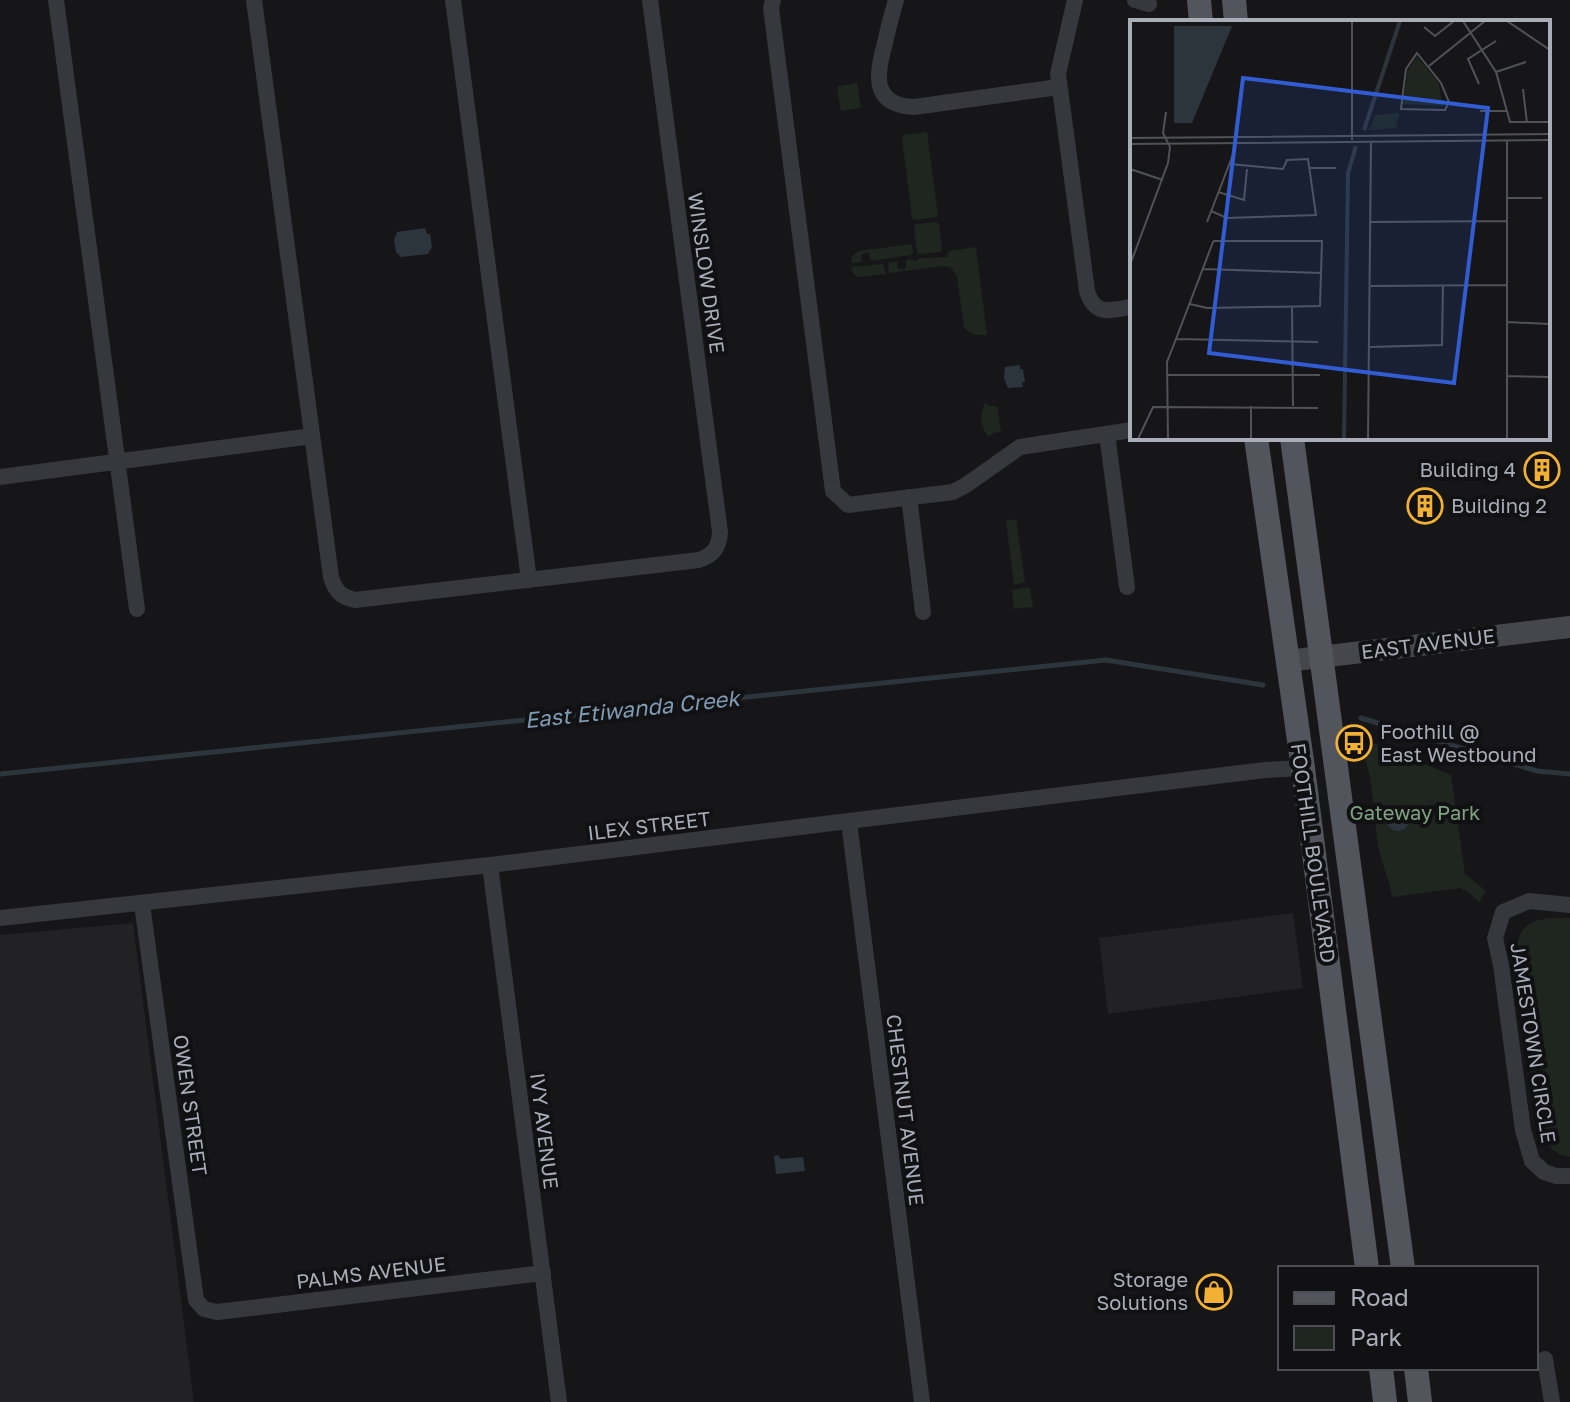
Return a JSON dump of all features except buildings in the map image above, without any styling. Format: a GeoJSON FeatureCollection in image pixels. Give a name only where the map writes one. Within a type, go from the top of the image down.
{"type":"FeatureCollection","features":[{"type":"Feature","properties":{"kind":"main road"},"geometry":{"type":"LineString","coordinates":[[1199,0],[1201,20]]}},
{"type":"Feature","properties":{"kind":"main road"},"geometry":{"type":"LineString","coordinates":[[1234,0],[1236,20]]}},
{"type":"Feature","properties":{"kind":"main road","name":"FOOTHILL BOULEVARD"},"geometry":{"type":"LineString","coordinates":[[1256,440],[1303,768],[1367,1266]]}},
{"type":"Feature","properties":{"kind":"main road","name":"FOOTHILL BOULEVARD"},"geometry":{"type":"LineString","coordinates":[[1292,440],[1403,1266]]}},
{"type":"Feature","properties":{"kind":"main road","name":"EAST AVENUE"},"geometry":{"type":"LineString","coordinates":[[1287,661],[1570,627]]}},
{"type":"Feature","properties":{"kind":"main road"},"geometry":{"type":"LineString","coordinates":[[1381,1370],[1385,1402]]}},
{"type":"Feature","properties":{"kind":"main road"},"geometry":{"type":"LineString","coordinates":[[1416,1370],[1420,1402]]}},
{"type":"Feature","properties":{"kind":"street"},"geometry":{"type":"LineString","coordinates":[[56,0],[137,609]]}},
{"type":"Feature","properties":{"kind":"street"},"geometry":{"type":"LineString","coordinates":[[254,0],[331,577],[337,592],[355,600],[529,580],[453,0]]}},
{"type":"Feature","properties":{"kind":"street","name":"WINSLOW DRIVE"},"geometry":{"type":"LineString","coordinates":[[529,580],[699,560],[715,551],[720,542],[650,0]]}},
{"type":"Feature","properties":{"kind":"street"},"geometry":{"type":"LineString","coordinates":[[773,0],[771,8],[833,491],[848,505],[953,492],[1020,447],[1130,430]]}},
{"type":"Feature","properties":{"kind":"street"},"geometry":{"type":"LineString","coordinates":[[896,0],[878,80],[882,92],[894,104],[914,107],[1059,87]]}},
{"type":"Feature","properties":{"kind":"street"},"geometry":{"type":"LineString","coordinates":[[1075,0],[1058,74],[1087,291],[1090,302],[1096,308],[1106,311],[1130,307]]}},
{"type":"Feature","properties":{"kind":"street"},"geometry":{"type":"LineString","coordinates":[[1107,434],[1127,587]]}},
{"type":"Feature","properties":{"kind":"street"},"geometry":{"type":"LineString","coordinates":[[0,477],[312,436]]}},
{"type":"Feature","properties":{"kind":"street"},"geometry":{"type":"LineString","coordinates":[[909,497],[923,612]]}},
{"type":"Feature","properties":{"kind":"street","name":"ILEX STREET"},"geometry":{"type":"LineString","coordinates":[[0,918],[490,865],[1303,768]]}},
{"type":"Feature","properties":{"kind":"street","name":"CHESTNUT AVENUE"},"geometry":{"type":"LineString","coordinates":[[849,822],[922,1402]]}},
{"type":"Feature","properties":{"kind":"street","name":"IVY AVENUE"},"geometry":{"type":"LineString","coordinates":[[490,865],[559,1402]]}},
{"type":"Feature","properties":{"kind":"street","name":"JAMESTOWN CIRCLE"},"geometry":{"type":"LineString","coordinates":[[1570,905],[1529,901],[1503,912],[1495,938],[1523,1130],[1532,1161],[1544,1172],[1570,1176]]}},
{"type":"Feature","properties":{"kind":"street","name":"OWEN STREET"},"geometry":{"type":"LineString","coordinates":[[142,904],[196,1300],[204,1309]]}},
{"type":"Feature","properties":{"kind":"street","name":"PALMS AVENUE"},"geometry":{"type":"LineString","coordinates":[[204,1309],[217,1312],[543,1273]]}},
{"type":"Feature","properties":{"kind":"street"},"geometry":{"type":"LineString","coordinates":[[1545,1359],[1552,1402]]}},
{"type":"Feature","properties":{"kind":"shaded area"},"geometry":{"type":"Polygon","coordinates":[[[425,228],[430,234],[432,247],[428,254],[401,257],[396,252],[394,240],[397,232],[425,228]]]}},
{"type":"Feature","properties":{"kind":"shaded area"},"geometry":{"type":"Polygon","coordinates":[[[1020,365],[1025,382],[1022,382],[1023,387],[1008,388],[1004,378],[1005,367],[1020,365]]]}},
{"type":"Feature","properties":{"kind":"shaded area"},"geometry":{"type":"Polygon","coordinates":[[[1398,809],[1409,820],[1398,831],[1387,820],[1398,809]]]}},
{"type":"Feature","properties":{"kind":"shaded area"},"geometry":{"type":"Polygon","coordinates":[[[1293,913],[1303,988],[1108,1014],[1099,938],[1293,913]]]}},
{"type":"Feature","properties":{"kind":"shaded area"},"geometry":{"type":"Polygon","coordinates":[[[133,923],[194,1402],[0,1402],[0,935],[133,923]]]}},
{"type":"Feature","properties":{"kind":"shaded area"},"geometry":{"type":"Polygon","coordinates":[[[778,1155],[781,1159],[803,1157],[805,1171],[776,1174],[774,1156],[778,1155]]]}},
{"type":"Feature","properties":{"kind":"green space"},"geometry":{"type":"Polygon","coordinates":[[[857,83],[861,108],[841,111],[837,87],[857,83]]]}},
{"type":"Feature","properties":{"kind":"green space"},"geometry":{"type":"Polygon","coordinates":[[[927,132],[938,215],[915,220],[912,218],[902,138],[904,135],[927,132]]]}},
{"type":"Feature","properties":{"kind":"green space"},"geometry":{"type":"Polygon","coordinates":[[[916,224],[939,224],[942,249],[940,252],[917,253],[914,227],[916,224]]]}},
{"type":"Feature","properties":{"kind":"green space"},"geometry":{"type":"Polygon","coordinates":[[[912,244],[911,255],[871,261],[868,252],[861,255],[862,262],[851,263],[852,256],[859,251],[912,244]]]}},
{"type":"Feature","properties":{"kind":"green space"},"geometry":{"type":"Polygon","coordinates":[[[976,247],[987,335],[973,335],[964,328],[957,277],[952,268],[943,266],[889,273],[890,262],[897,261],[898,269],[905,269],[906,260],[947,257],[949,251],[976,247]]]}},
{"type":"Feature","properties":{"kind":"green space"},"geometry":{"type":"Polygon","coordinates":[[[883,264],[886,274],[859,277],[851,267],[883,264]]]}},
{"type":"Feature","properties":{"kind":"green space"},"geometry":{"type":"Polygon","coordinates":[[[985,403],[997,406],[1001,432],[989,437],[981,421],[985,403]]]}},
{"type":"Feature","properties":{"kind":"green space"},"geometry":{"type":"Polygon","coordinates":[[[1016,519],[1025,582],[1014,585],[1006,521],[1016,519]]]}},
{"type":"Feature","properties":{"kind":"green space"},"geometry":{"type":"Polygon","coordinates":[[[1028,587],[1033,607],[1014,609],[1012,590],[1028,587]]]}},
{"type":"Feature","properties":{"kind":"green space","name":"Gateway Park"},"geometry":{"type":"Polygon","coordinates":[[[1370,744],[1451,775],[1465,874],[1486,891],[1479,902],[1460,888],[1392,897],[1378,845],[1363,746],[1370,744]]]}},
{"type":"Feature","properties":{"kind":"green space"},"geometry":{"type":"Polygon","coordinates":[[[1570,918],[1570,1157],[1552,1149],[1542,1129],[1535,1099],[1517,962],[1522,930],[1533,922],[1570,918]]]}},
{"type":"Feature","properties":{"kind":"waterway","name":"East Etiwanda Creek"},"geometry":{"type":"LineString","coordinates":[[0,774],[1106,660],[1263,685]]}},
{"type":"Feature","properties":{"kind":"waterway","name":"East Etiwanda Creek"},"geometry":{"type":"LineString","coordinates":[[1361,718],[1537,771],[1570,774]]}},
{"type":"Feature","properties":{"kind":"place","name":"Building 4"},"geometry":{"type":"Point","coordinates":[1542,470]}},
{"type":"Feature","properties":{"kind":"place","name":"Building 2"},"geometry":{"type":"Point","coordinates":[1425,506]}},
{"type":"Feature","properties":{"kind":"place","name":"Foothill @ East Westbound"},"geometry":{"type":"Point","coordinates":[1354,743]}},
{"type":"Feature","properties":{"kind":"place","name":"Storage Solutions"},"geometry":{"type":"Point","coordinates":[1214,1292]}}]}
